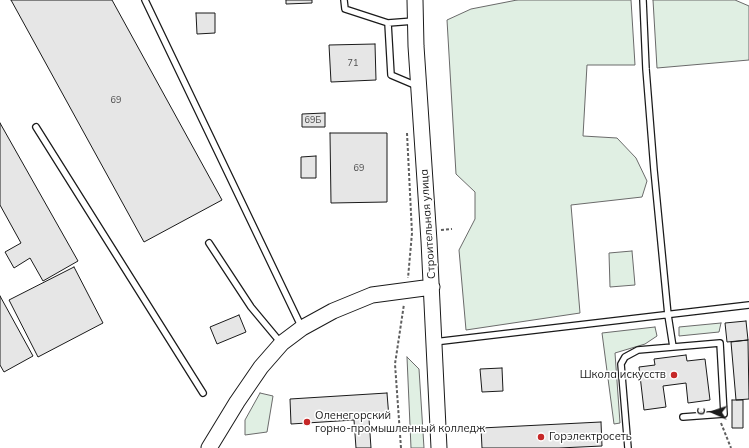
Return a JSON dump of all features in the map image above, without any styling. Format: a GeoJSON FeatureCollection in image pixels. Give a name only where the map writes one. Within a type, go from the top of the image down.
{"type":"FeatureCollection","features":[{"type":"Feature","properties":{"kind":"street","name":"Строительная улица"},"geometry":{"type":"LineString","coordinates":[[415,0],[416,46],[432,287],[439,448]]}},
{"type":"Feature","properties":{"kind":"street"},"geometry":{"type":"LineString","coordinates":[[209,448],[237,402],[261,367],[282,343],[302,328],[333,312],[372,295],[432,287]]}},
{"type":"Feature","properties":{"kind":"lane"},"geometry":{"type":"LineString","coordinates":[[145,0],[302,328]]}},
{"type":"Feature","properties":{"kind":"lane"},"geometry":{"type":"LineString","coordinates":[[344,0],[344,9],[388,23],[416,20]]}},
{"type":"Feature","properties":{"kind":"lane"},"geometry":{"type":"LineString","coordinates":[[643,0],[646,69],[668,315],[673,347]]}},
{"type":"Feature","properties":{"kind":"lane"},"geometry":{"type":"LineString","coordinates":[[388,23],[391,75],[419,86]]}},
{"type":"Feature","properties":{"kind":"lane"},"geometry":{"type":"LineString","coordinates":[[36,127],[204,393]]}},
{"type":"Feature","properties":{"kind":"lane"},"geometry":{"type":"LineString","coordinates":[[209,243],[251,307],[282,343]]}},
{"type":"Feature","properties":{"kind":"lane"},"geometry":{"type":"LineString","coordinates":[[434,342],[749,305]]}},
{"type":"Feature","properties":{"kind":"lane"},"geometry":{"type":"LineString","coordinates":[[628,448],[621,364],[626,357],[638,350],[720,343],[724,414],[683,417]]}},
{"type":"Feature","properties":{"kind":"path"},"geometry":{"type":"LineString","coordinates":[[401,448],[395,364],[407,290],[412,234],[407,126]]}},
{"type":"Feature","properties":{"kind":"path"},"geometry":{"type":"LineString","coordinates":[[718,415],[731,448]]}},
{"type":"Feature","properties":{"kind":"green space"},"geometry":{"type":"Polygon","coordinates":[[[517,0],[631,0],[635,65],[587,65],[583,136],[617,138],[636,158],[647,181],[642,197],[571,205],[580,313],[466,330],[459,250],[475,219],[475,192],[456,174],[447,20],[471,9],[517,0]]]}},
{"type":"Feature","properties":{"kind":"green space"},"geometry":{"type":"Polygon","coordinates":[[[653,0],[735,0],[749,6],[749,60],[657,68],[653,0]]]}},
{"type":"Feature","properties":{"kind":"green space"},"geometry":{"type":"Polygon","coordinates":[[[632,251],[635,285],[610,287],[609,253],[632,251]]]}},
{"type":"Feature","properties":{"kind":"green space"},"geometry":{"type":"Polygon","coordinates":[[[721,323],[719,332],[679,336],[679,327],[721,323]]]}},
{"type":"Feature","properties":{"kind":"green space"},"geometry":{"type":"Polygon","coordinates":[[[655,327],[657,336],[645,344],[615,353],[620,423],[614,424],[602,333],[655,327]]]}},
{"type":"Feature","properties":{"kind":"green space"},"geometry":{"type":"Polygon","coordinates":[[[407,357],[419,369],[424,448],[411,448],[407,357]]]}},
{"type":"Feature","properties":{"kind":"green space"},"geometry":{"type":"Polygon","coordinates":[[[260,393],[273,396],[267,432],[245,435],[245,420],[260,393]]]}},
{"type":"Feature","properties":{"kind":"building"},"geometry":{"type":"Polygon","coordinates":[[[11,0],[112,0],[222,200],[144,242],[11,0]]]}},
{"type":"Feature","properties":{"kind":"building"},"geometry":{"type":"Polygon","coordinates":[[[286,0],[312,0],[312,3],[286,4],[286,0]]]}},
{"type":"Feature","properties":{"kind":"building"},"geometry":{"type":"Polygon","coordinates":[[[196,13],[215,13],[215,33],[197,34],[196,13]]]}},
{"type":"Feature","properties":{"kind":"building"},"geometry":{"type":"Polygon","coordinates":[[[375,44],[376,80],[331,82],[329,45],[375,44]]]}},
{"type":"Feature","properties":{"kind":"building"},"geometry":{"type":"Polygon","coordinates":[[[325,113],[325,127],[302,127],[302,114],[325,113]]]}},
{"type":"Feature","properties":{"kind":"building"},"geometry":{"type":"Polygon","coordinates":[[[0,123],[78,261],[43,281],[30,258],[14,268],[5,252],[21,243],[0,205],[0,123]]]}},
{"type":"Feature","properties":{"kind":"building"},"geometry":{"type":"Polygon","coordinates":[[[330,133],[387,133],[387,202],[331,203],[330,133]]]}},
{"type":"Feature","properties":{"kind":"building"},"geometry":{"type":"Polygon","coordinates":[[[316,156],[316,178],[301,178],[301,157],[316,156]]]}},
{"type":"Feature","properties":{"kind":"building"},"geometry":{"type":"Polygon","coordinates":[[[74,267],[103,323],[38,357],[9,300],[74,267]]]}},
{"type":"Feature","properties":{"kind":"building"},"geometry":{"type":"Polygon","coordinates":[[[0,296],[33,356],[4,372],[0,365],[0,296]]]}},
{"type":"Feature","properties":{"kind":"building"},"geometry":{"type":"Polygon","coordinates":[[[239,315],[246,332],[217,344],[210,327],[239,315]]]}},
{"type":"Feature","properties":{"kind":"building"},"geometry":{"type":"Polygon","coordinates":[[[746,321],[748,340],[727,342],[725,323],[746,321]]]}},
{"type":"Feature","properties":{"kind":"building"},"geometry":{"type":"Polygon","coordinates":[[[748,340],[749,399],[736,400],[731,342],[748,340]]]}},
{"type":"Feature","properties":{"kind":"building","name":"Школа искусств"},"geometry":{"type":"Polygon","coordinates":[[[686,355],[687,361],[705,359],[710,400],[688,403],[686,383],[663,386],[666,407],[644,410],[639,367],[655,365],[654,359],[686,355]]]}},
{"type":"Feature","properties":{"kind":"building"},"geometry":{"type":"Polygon","coordinates":[[[502,368],[503,391],[482,392],[480,369],[502,368]]]}},
{"type":"Feature","properties":{"kind":"building","name":"Оленегорский горно-промышленный колледж"},"geometry":{"type":"Polygon","coordinates":[[[387,393],[389,418],[369,419],[371,448],[356,448],[354,420],[291,424],[290,399],[387,393]]]}},
{"type":"Feature","properties":{"kind":"building"},"geometry":{"type":"Polygon","coordinates":[[[732,400],[743,400],[743,428],[732,428],[732,400]]]}},
{"type":"Feature","properties":{"kind":"building","name":"Горэлектросеть"},"geometry":{"type":"Polygon","coordinates":[[[601,422],[602,446],[559,448],[482,448],[481,428],[601,422]]]}},
{"type":"Feature","properties":{"kind":"place","name":"Школа искусств"},"geometry":{"type":"Point","coordinates":[674,375]}},
{"type":"Feature","properties":{"kind":"place","name":"Оленегорский горно-промышленный колледж"},"geometry":{"type":"Point","coordinates":[307,422]}},
{"type":"Feature","properties":{"kind":"place","name":"Горэлектросеть"},"geometry":{"type":"Point","coordinates":[541,437]}}]}
